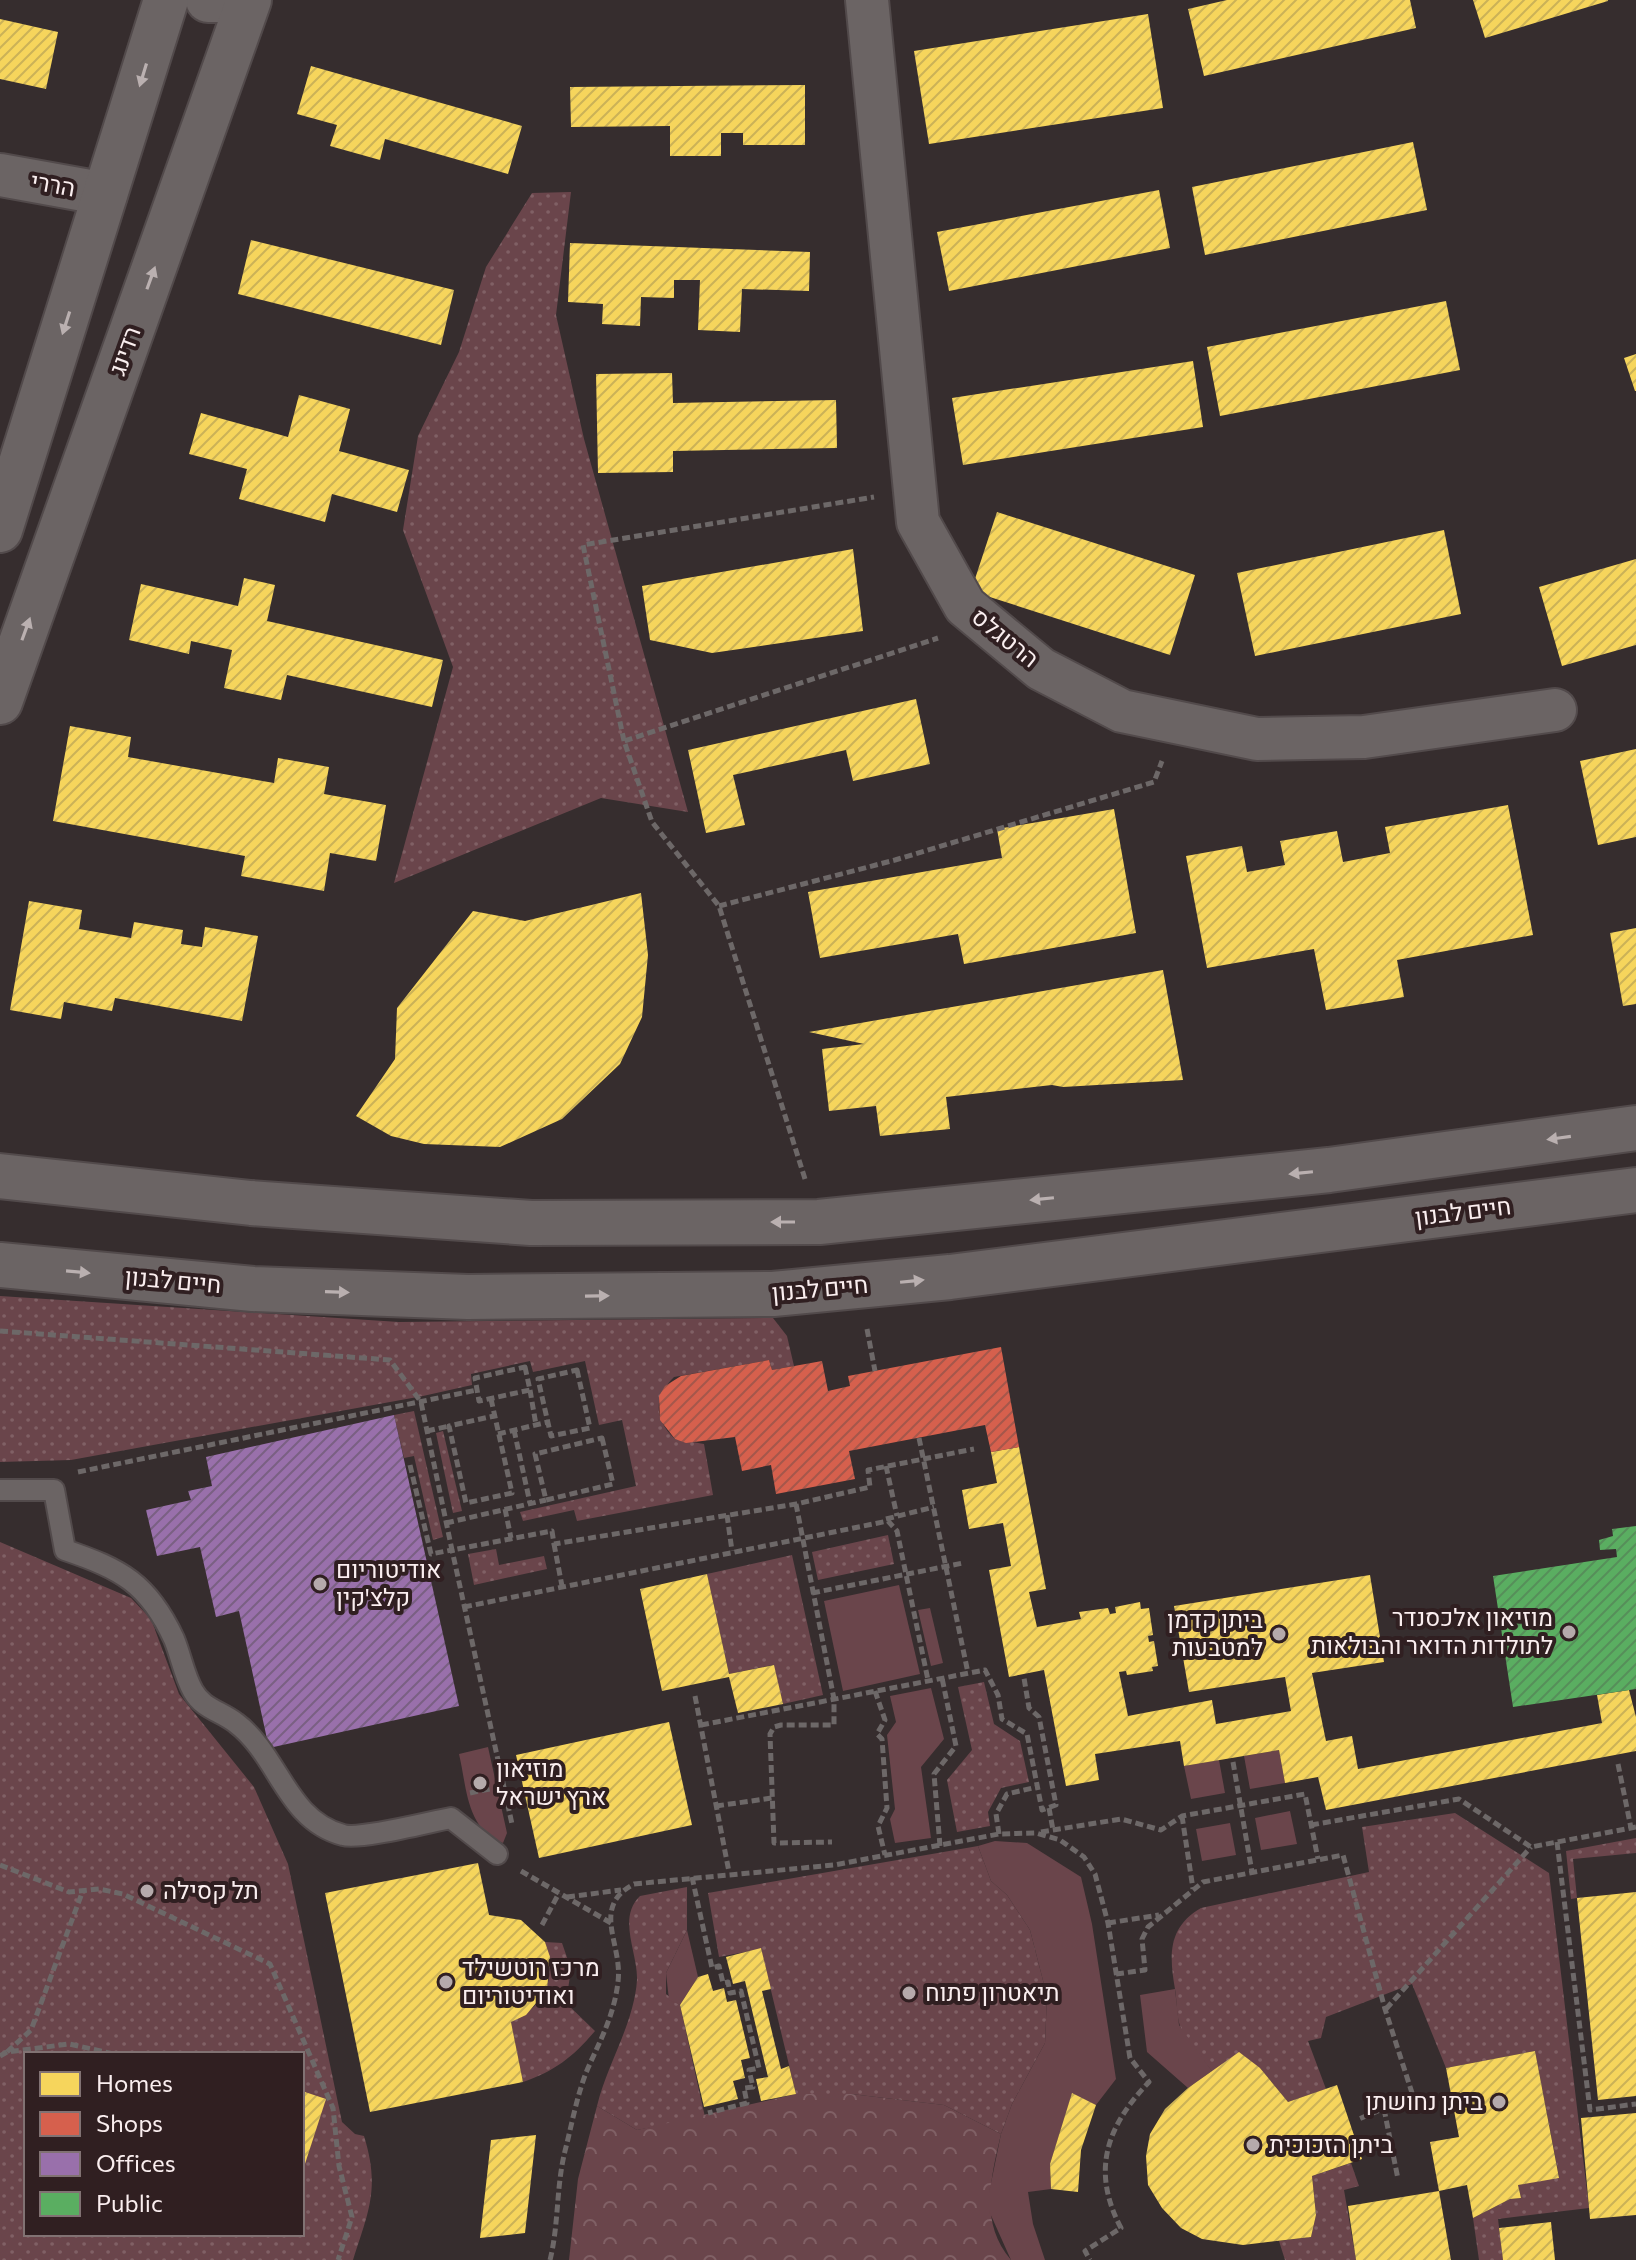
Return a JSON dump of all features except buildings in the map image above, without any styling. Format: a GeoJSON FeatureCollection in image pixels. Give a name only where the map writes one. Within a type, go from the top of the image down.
{"type":"FeatureCollection","features":[{"type":"Feature","properties":{"kind":"main road"},"geometry":{"type":"LineString","coordinates":[[0,530],[166,0]]}},
{"type":"Feature","properties":{"kind":"main road"},"geometry":{"type":"LineString","coordinates":[[208,0],[236,0]]}},
{"type":"Feature","properties":{"kind":"main road","name":"רדינג"},"geometry":{"type":"LineString","coordinates":[[0,702],[249,0]]}},
{"type":"Feature","properties":{"kind":"main road"},"geometry":{"type":"LineString","coordinates":[[6,1175],[251,1203],[531,1223],[819,1222],[1329,1170],[1636,1128]]}},
{"type":"Feature","properties":{"kind":"main road","name":"חיים לבנון"},"geometry":{"type":"LineString","coordinates":[[0,1265],[253,1289],[453,1297],[773,1294],[950,1277],[1636,1190]]}},
{"type":"Feature","properties":{"kind":"street","name":"הרטגלס"},"geometry":{"type":"LineString","coordinates":[[867,0],[918,522],[965,606],[1041,669],[1122,711],[1257,739],[1364,737],[1555,710]]}},
{"type":"Feature","properties":{"kind":"street","name":"הררי"},"geometry":{"type":"LineString","coordinates":[[0,175],[106,194]]}},
{"type":"Feature","properties":{"kind":"lane"},"geometry":{"type":"LineString","coordinates":[[0,1490],[54,1490],[65,1550],[114,1567],[136,1584],[157,1609],[174,1639],[193,1691],[204,1705],[236,1723],[249,1737],[304,1813],[325,1828],[347,1836],[451,1818],[497,1854]]}},
{"type":"Feature","properties":{"kind":"path"},"geometry":{"type":"LineString","coordinates":[[819,1222],[719,906],[652,822],[624,741],[583,545],[914,491]]}},
{"type":"Feature","properties":{"kind":"path"},"geometry":{"type":"LineString","coordinates":[[624,741],[985,622]]}},
{"type":"Feature","properties":{"kind":"path"},"geometry":{"type":"LineString","coordinates":[[719,906],[895,860],[1154,782],[1177,723]]}},
{"type":"Feature","properties":{"kind":"path"},"geometry":{"type":"LineString","coordinates":[[867,1327],[875,1371]]}},
{"type":"Feature","properties":{"kind":"path"},"geometry":{"type":"LineString","coordinates":[[0,1331],[390,1360],[421,1402],[513,1829]]}},
{"type":"Feature","properties":{"kind":"path"},"geometry":{"type":"LineString","coordinates":[[530,1390],[479,1401],[475,1378],[525,1367],[530,1390],[536,1425]]}},
{"type":"Feature","properties":{"kind":"path"},"geometry":{"type":"LineString","coordinates":[[577,1370],[590,1428],[580,1430],[551,1436],[538,1379],[577,1370]]}},
{"type":"Feature","properties":{"kind":"path"},"geometry":{"type":"LineString","coordinates":[[54,1490],[80,1471],[477,1390]]}},
{"type":"Feature","properties":{"kind":"path"},"geometry":{"type":"LineString","coordinates":[[491,1399],[512,1493]]}},
{"type":"Feature","properties":{"kind":"path"},"geometry":{"type":"LineString","coordinates":[[427,1431],[494,1416]]}},
{"type":"Feature","properties":{"kind":"path"},"geometry":{"type":"LineString","coordinates":[[498,1434],[548,1422]]}},
{"type":"Feature","properties":{"kind":"path"},"geometry":{"type":"LineString","coordinates":[[449,1426],[466,1503],[527,1489]]}},
{"type":"Feature","properties":{"kind":"path"},"geometry":{"type":"LineString","coordinates":[[514,1430],[530,1503]]}},
{"type":"Feature","properties":{"kind":"path"},"geometry":{"type":"LineString","coordinates":[[580,1430],[582,1443]]}},
{"type":"Feature","properties":{"kind":"path"},"geometry":{"type":"LineString","coordinates":[[446,1523],[530,1503],[546,1500],[613,1484],[602,1438],[535,1454],[546,1500]]}},
{"type":"Feature","properties":{"kind":"path"},"geometry":{"type":"LineString","coordinates":[[919,1438],[968,1673]]}},
{"type":"Feature","properties":{"kind":"path"},"geometry":{"type":"LineString","coordinates":[[554,1544],[796,1504],[870,1487],[868,1470],[974,1449]]}},
{"type":"Feature","properties":{"kind":"path"},"geometry":{"type":"LineString","coordinates":[[410,1465],[431,1554],[552,1531],[562,1587]]}},
{"type":"Feature","properties":{"kind":"path"},"geometry":{"type":"LineString","coordinates":[[886,1466],[897,1516]]}},
{"type":"Feature","properties":{"kind":"path"},"geometry":{"type":"LineString","coordinates":[[796,1504],[834,1699],[834,1725],[774,1727],[770,1740],[774,1843],[832,1842]]}},
{"type":"Feature","properties":{"kind":"path"},"geometry":{"type":"LineString","coordinates":[[464,1607],[934,1507]]}},
{"type":"Feature","properties":{"kind":"path"},"geometry":{"type":"LineString","coordinates":[[505,1509],[511,1538]]}},
{"type":"Feature","properties":{"kind":"path"},"geometry":{"type":"LineString","coordinates":[[727,1515],[732,1551]]}},
{"type":"Feature","properties":{"kind":"path"},"geometry":{"type":"LineString","coordinates":[[881,1520],[888,1521],[897,1531],[928,1680]]}},
{"type":"Feature","properties":{"kind":"path"},"geometry":{"type":"LineString","coordinates":[[812,1593],[963,1563]]}},
{"type":"Feature","properties":{"kind":"path"},"geometry":{"type":"LineString","coordinates":[[701,1725],[985,1670],[998,1695],[1002,1719],[1027,1734],[1042,1810],[1056,1805],[1039,1717],[1029,1708],[1024,1678]]}},
{"type":"Feature","properties":{"kind":"path"},"geometry":{"type":"LineString","coordinates":[[940,1846],[934,1774],[956,1746],[942,1678]]}},
{"type":"Feature","properties":{"kind":"path"},"geometry":{"type":"LineString","coordinates":[[875,1691],[885,1720],[877,1734],[882,1739],[887,1808],[878,1826],[885,1855]]}},
{"type":"Feature","properties":{"kind":"path"},"geometry":{"type":"LineString","coordinates":[[695,1696],[729,1872]]}},
{"type":"Feature","properties":{"kind":"path"},"geometry":{"type":"LineString","coordinates":[[1233,1762],[1252,1872]]}},
{"type":"Feature","properties":{"kind":"path"},"geometry":{"type":"LineString","coordinates":[[1385,2009],[1531,1847],[1634,1828],[1618,1764]]}},
{"type":"Feature","properties":{"kind":"path"},"geometry":{"type":"LineString","coordinates":[[999,1834],[996,1814],[1007,1794],[1037,1787]]}},
{"type":"Feature","properties":{"kind":"path"},"geometry":{"type":"LineString","coordinates":[[550,2260],[564,2156],[587,2071],[602,2042],[616,2001],[619,1973],[610,1909],[615,1896],[622,1890],[634,1884],[729,1872],[834,1865],[999,1834],[1036,1833],[1121,1819],[1161,1830],[1182,1816],[1305,1794],[1318,1859]]}},
{"type":"Feature","properties":{"kind":"path"},"geometry":{"type":"LineString","coordinates":[[716,1806],[772,1798]]}},
{"type":"Feature","properties":{"kind":"path"},"geometry":{"type":"LineString","coordinates":[[1311,1825],[1459,1799],[1531,1847]]}},
{"type":"Feature","properties":{"kind":"path"},"geometry":{"type":"LineString","coordinates":[[1049,1808],[1053,1830]]}},
{"type":"Feature","properties":{"kind":"path"},"geometry":{"type":"LineString","coordinates":[[1182,1816],[1193,1889]]}},
{"type":"Feature","properties":{"kind":"path"},"geometry":{"type":"LineString","coordinates":[[1036,1833],[1060,1840],[1084,1857],[1095,1874],[1108,1923],[1130,2058],[1149,2082],[1118,2120],[1103,2173],[1107,2202],[1121,2228],[1085,2251],[1090,2260]]}},
{"type":"Feature","properties":{"kind":"path"},"geometry":{"type":"LineString","coordinates":[[1557,1842],[1590,2110],[1636,2104]]}},
{"type":"Feature","properties":{"kind":"path"},"geometry":{"type":"LineString","coordinates":[[497,1854],[522,1872],[611,1923]]}},
{"type":"Feature","properties":{"kind":"path"},"geometry":{"type":"LineString","coordinates":[[1116,1974],[1145,1970],[1142,1939],[1161,1915],[1203,1882],[1343,1855],[1385,2009],[1413,2096],[1359,2119]]}},
{"type":"Feature","properties":{"kind":"path"},"geometry":{"type":"LineString","coordinates":[[519,1857],[522,1872]]}},
{"type":"Feature","properties":{"kind":"path"},"geometry":{"type":"LineString","coordinates":[[0,1865],[69,1892],[99,1889],[123,1894],[270,1964],[333,2108],[339,2166],[352,2217],[338,2260]]}},
{"type":"Feature","properties":{"kind":"path"},"geometry":{"type":"LineString","coordinates":[[692,1877],[712,1968],[719,1966],[723,1983],[728,1982],[730,1993],[741,1991],[759,2068],[749,2070],[753,2087],[744,2088],[747,2103],[708,2113]]}},
{"type":"Feature","properties":{"kind":"path"},"geometry":{"type":"LineString","coordinates":[[566,1897],[622,1890]]}},
{"type":"Feature","properties":{"kind":"path"},"geometry":{"type":"LineString","coordinates":[[0,2056],[31,2030],[82,1893]]}},
{"type":"Feature","properties":{"kind":"path"},"geometry":{"type":"LineString","coordinates":[[542,1925],[559,1893]]}},
{"type":"Feature","properties":{"kind":"path"},"geometry":{"type":"LineString","coordinates":[[1108,1923],[1161,1915]]}},
{"type":"Feature","properties":{"kind":"path"},"geometry":{"type":"LineString","coordinates":[[7,2052],[69,2044],[105,2052]]}},
{"type":"Feature","properties":{"kind":"path"},"geometry":{"type":"LineString","coordinates":[[1384,2109],[1398,2179]]}},
{"type":"Feature","properties":{"kind":"green space"},"geometry":{"type":"Polygon","coordinates":[[[571,192],[556,315],[584,439],[688,812],[601,798],[394,883],[453,667],[403,530],[418,436],[459,352],[486,267],[532,193],[571,192]]]}},
{"type":"Feature","properties":{"kind":"green space"},"geometry":{"type":"Polygon","coordinates":[[[0,1296],[399,1322],[773,1318],[787,1336],[794,1366],[772,1370],[769,1360],[674,1377],[662,1392],[660,1416],[668,1432],[675,1439],[704,1444],[713,1495],[577,1521],[574,1510],[523,1521],[520,1512],[636,1486],[622,1420],[599,1425],[585,1361],[533,1372],[530,1361],[471,1374],[472,1385],[423,1396],[71,1460],[0,1462],[0,1296]]]}},
{"type":"Feature","properties":{"kind":"green space"},"geometry":{"type":"Polygon","coordinates":[[[414,1411],[443,1537],[433,1540],[414,1456],[404,1458],[394,1415],[414,1411]]]}},
{"type":"Feature","properties":{"kind":"green space"},"geometry":{"type":"Polygon","coordinates":[[[443,1431],[462,1511],[453,1513],[436,1433],[443,1431]]]}},
{"type":"Feature","properties":{"kind":"green space"},"geometry":{"type":"Polygon","coordinates":[[[888,1535],[894,1564],[818,1580],[812,1552],[888,1535]]]}},
{"type":"Feature","properties":{"kind":"green space","name":"תל קסילה"},"geometry":{"type":"Polygon","coordinates":[[[0,1542],[131,1598],[151,1619],[179,1694],[254,1787],[288,1864],[342,2122],[355,2134],[364,2136],[369,2154],[372,2185],[368,2213],[353,2260],[0,2260],[0,1542]]]}},
{"type":"Feature","properties":{"kind":"green space"},"geometry":{"type":"Polygon","coordinates":[[[496,1549],[499,1565],[544,1556],[547,1569],[474,1585],[468,1554],[496,1549]]]}},
{"type":"Feature","properties":{"kind":"green space"},"geometry":{"type":"Polygon","coordinates":[[[792,1555],[823,1695],[783,1704],[773,1665],[729,1674],[707,1574],[792,1555]]]}},
{"type":"Feature","properties":{"kind":"green space"},"geometry":{"type":"Polygon","coordinates":[[[899,1585],[920,1674],[843,1691],[824,1601],[899,1585]]]}},
{"type":"Feature","properties":{"kind":"green space"},"geometry":{"type":"Polygon","coordinates":[[[930,1608],[943,1663],[931,1666],[918,1610],[930,1608]]]}},
{"type":"Feature","properties":{"kind":"green space"},"geometry":{"type":"Polygon","coordinates":[[[984,1682],[994,1724],[1020,1741],[1029,1782],[1001,1788],[988,1812],[990,1826],[957,1832],[947,1780],[972,1750],[958,1687],[984,1682]]]}},
{"type":"Feature","properties":{"kind":"green space"},"geometry":{"type":"Polygon","coordinates":[[[931,1688],[944,1739],[921,1767],[931,1838],[895,1843],[890,1819],[895,1809],[887,1735],[896,1722],[890,1696],[931,1688]]]}},
{"type":"Feature","properties":{"kind":"green space"},"geometry":{"type":"Polygon","coordinates":[[[488,1747],[507,1833],[503,1843],[491,1837],[475,1818],[459,1754],[488,1747]]]}},
{"type":"Feature","properties":{"kind":"green space"},"geometry":{"type":"Polygon","coordinates":[[[1279,1750],[1285,1783],[1250,1789],[1244,1756],[1279,1750]]]}},
{"type":"Feature","properties":{"kind":"green space"},"geometry":{"type":"Polygon","coordinates":[[[1219,1760],[1225,1793],[1191,1799],[1184,1766],[1219,1760]]]}},
{"type":"Feature","properties":{"kind":"green space"},"geometry":{"type":"Polygon","coordinates":[[[1290,1811],[1297,1844],[1261,1850],[1255,1818],[1290,1811]]]}},
{"type":"Feature","properties":{"kind":"green space"},"geometry":{"type":"Polygon","coordinates":[[[1455,1813],[1549,1873],[1589,2208],[1498,2219],[1503,2260],[1479,2260],[1473,2218],[1510,2199],[1521,2198],[1518,2185],[1559,2177],[1535,2051],[1446,2068],[1412,1984],[1326,2017],[1321,2038],[1308,2041],[1326,2089],[1288,2102],[1260,2068],[1212,2071],[1180,2026],[1173,1977],[1172,1953],[1177,1933],[1182,1924],[1201,1908],[1369,1872],[1362,1827],[1455,1813]]]}},
{"type":"Feature","properties":{"kind":"green space"},"geometry":{"type":"Polygon","coordinates":[[[1230,1823],[1236,1855],[1202,1861],[1196,1829],[1230,1823]]]}},
{"type":"Feature","properties":{"kind":"green space"},"geometry":{"type":"Polygon","coordinates":[[[1636,1838],[1636,1853],[1573,1859],[1577,1898],[1571,1899],[1566,1851],[1636,1838]]]}},
{"type":"Feature","properties":{"kind":"green space"},"geometry":{"type":"Polygon","coordinates":[[[995,1841],[1027,1843],[1081,1877],[1092,1924],[1116,2079],[1096,2105],[1072,2094],[1050,2164],[1051,2189],[1028,2192],[1033,2224],[1045,2260],[1011,2260],[989,2211],[989,2193],[1001,2134],[1012,2104],[1045,2043],[1047,1996],[1030,1930],[1007,1895],[991,1881],[978,1846],[995,1841]]]}},
{"type":"Feature","properties":{"kind":"green space","name":"תיאטרון פתוח"},"geometry":{"type":"Polygon","coordinates":[[[978,1846],[991,1881],[1007,1895],[1030,1930],[1047,1996],[1045,2043],[1012,2104],[1001,2134],[944,2105],[851,2094],[796,2094],[761,1949],[719,1957],[708,1893],[978,1846]]]}},
{"type":"Feature","properties":{"kind":"green space"},"geometry":{"type":"Polygon","coordinates":[[[687,1887],[687,1930],[666,1973],[666,1994],[680,2005],[705,2117],[637,2130],[597,2106],[635,1996],[637,1980],[630,1915],[640,1896],[687,1887]]]}},
{"type":"Feature","properties":{"kind":"green space"},"geometry":{"type":"Polygon","coordinates":[[[687,1930],[698,1977],[680,2005],[669,2000],[666,1973],[687,1930]]]}},
{"type":"Feature","properties":{"kind":"green space"},"geometry":{"type":"Polygon","coordinates":[[[545,1942],[562,1943],[571,1969],[566,2003],[595,2031],[563,2062],[523,2082],[511,2022],[533,2008],[546,1990],[550,1967],[545,1942]]]}},
{"type":"Feature","properties":{"kind":"green space"},"geometry":{"type":"Polygon","coordinates":[[[1175,1989],[1179,2025],[1212,2071],[1188,2088],[1147,2052],[1140,1995],[1175,1989]]]}},
{"type":"Feature","properties":{"kind":"green space"},"geometry":{"type":"Polygon","coordinates":[[[796,2094],[851,2094],[944,2105],[1001,2134],[991,2183],[991,2215],[1001,2246],[1011,2260],[569,2260],[578,2179],[597,2106],[637,2130],[796,2094]]]}},
{"type":"Feature","properties":{"kind":"green space"},"geometry":{"type":"Polygon","coordinates":[[[1351,2163],[1359,2186],[1344,2190],[1356,2260],[1285,2260],[1279,2241],[1311,2237],[1316,2215],[1312,2176],[1351,2163]]]}},
{"type":"Feature","properties":{"kind":"place","name":"אודיטוריום קלצ'קין"},"geometry":{"type":"Point","coordinates":[320,1584]}},
{"type":"Feature","properties":{"kind":"place","name":"מוזיאון אלכסנדר לתולדות הדואר והבולאות"},"geometry":{"type":"Point","coordinates":[1569,1632]}},
{"type":"Feature","properties":{"kind":"place","name":"ביתן קדמן למטבעות"},"geometry":{"type":"Point","coordinates":[1279,1634]}},
{"type":"Feature","properties":{"kind":"place","name":"מוזיאון ארץ ישראל"},"geometry":{"type":"Point","coordinates":[480,1783]}},
{"type":"Feature","properties":{"kind":"place","name":"תל קסילה"},"geometry":{"type":"Point","coordinates":[147,1891]}},
{"type":"Feature","properties":{"kind":"place","name":"מרכז רוטשילד ואודיטוריום"},"geometry":{"type":"Point","coordinates":[446,1982]}},
{"type":"Feature","properties":{"kind":"place","name":"תיאטרון פתוח"},"geometry":{"type":"Point","coordinates":[909,1993]}},
{"type":"Feature","properties":{"kind":"place","name":"ביתן נחושתן"},"geometry":{"type":"Point","coordinates":[1499,2102]}},
{"type":"Feature","properties":{"kind":"place","name":"ביתן הזכוכית"},"geometry":{"type":"Point","coordinates":[1253,2145]}}]}
